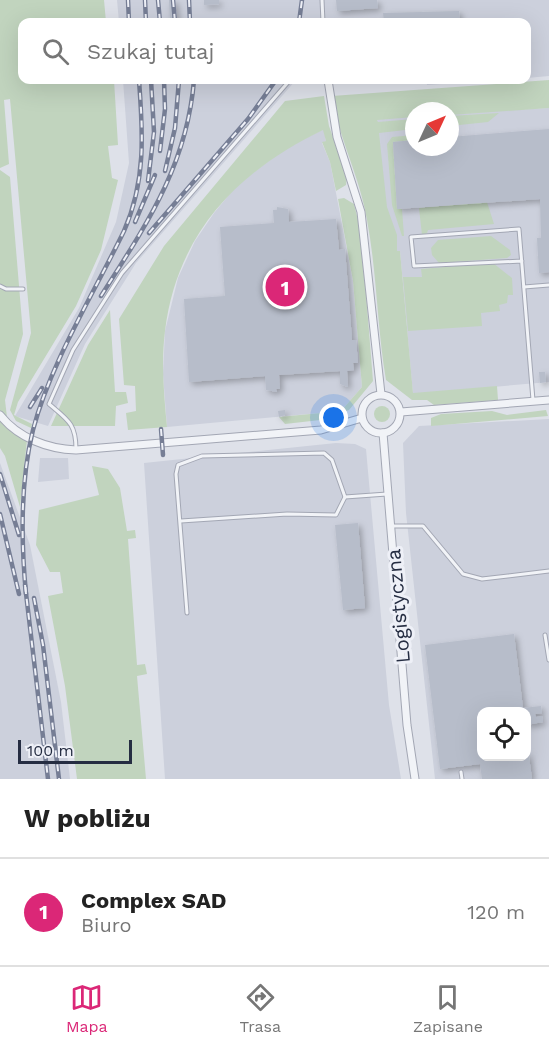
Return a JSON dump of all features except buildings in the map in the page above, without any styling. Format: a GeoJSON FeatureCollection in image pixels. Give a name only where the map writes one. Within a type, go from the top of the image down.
{"type":"FeatureCollection","features":[{"type":"Feature","properties":{"kind":"street"},"geometry":{"type":"LineString","coordinates":[[328,84],[335,128],[361,212],[381,394]]}},
{"type":"Feature","properties":{"kind":"street"},"geometry":{"type":"LineString","coordinates":[[381,394],[396,400],[401,412],[395,428],[383,433],[371,430],[362,418],[365,404],[372,396],[381,394]]}},
{"type":"Feature","properties":{"kind":"street"},"geometry":{"type":"LineString","coordinates":[[401,412],[549,400]]}},
{"type":"Feature","properties":{"kind":"street"},"geometry":{"type":"LineString","coordinates":[[0,415],[12,427],[37,442],[76,450],[321,430],[362,418]]}},
{"type":"Feature","properties":{"kind":"street","name":"Logistyczna"},"geometry":{"type":"LineString","coordinates":[[383,433],[407,725],[415,779]]}},
{"type":"Feature","properties":{"kind":"lane"},"geometry":{"type":"LineString","coordinates":[[322,0],[323,18]]}},
{"type":"Feature","properties":{"kind":"lane"},"geometry":{"type":"LineString","coordinates":[[76,450],[76,432],[50,404],[74,350],[122,273],[287,84]]}},
{"type":"Feature","properties":{"kind":"lane"},"geometry":{"type":"LineString","coordinates":[[522,261],[414,266],[411,237],[519,229],[522,261],[533,402]]}},
{"type":"Feature","properties":{"kind":"lane"},"geometry":{"type":"LineString","coordinates":[[524,287],[549,285]]}},
{"type":"Feature","properties":{"kind":"lane"},"geometry":{"type":"LineString","coordinates":[[0,286],[6,290],[23,289]]}},
{"type":"Feature","properties":{"kind":"lane"},"geometry":{"type":"LineString","coordinates":[[181,521],[287,514],[336,515],[345,497],[332,460],[324,453],[202,456],[178,465],[176,474],[186,613]]}},
{"type":"Feature","properties":{"kind":"lane"},"geometry":{"type":"LineString","coordinates":[[345,497],[388,494]]}},
{"type":"Feature","properties":{"kind":"lane"},"geometry":{"type":"LineString","coordinates":[[391,526],[423,526],[463,573],[482,579],[549,571]]}},
{"type":"Feature","properties":{"kind":"lane"},"geometry":{"type":"LineString","coordinates":[[545,635],[549,660]]}},
{"type":"Feature","properties":{"kind":"lane"},"geometry":{"type":"LineString","coordinates":[[461,772],[462,779]]}},
{"type":"Feature","properties":{"kind":"shaded area"},"geometry":{"type":"Polygon","coordinates":[[[117,0],[549,0],[549,76],[531,78],[531,18],[119,18],[117,0]]]}},
{"type":"Feature","properties":{"kind":"shaded area"},"geometry":{"type":"Polygon","coordinates":[[[123,84],[293,84],[136,263],[85,344],[48,426],[15,416],[79,308],[116,222],[129,163],[123,84]]]}},
{"type":"Feature","properties":{"kind":"shaded area"},"geometry":{"type":"Polygon","coordinates":[[[549,108],[549,382],[413,394],[400,251],[383,251],[383,186],[377,119],[405,117],[405,156],[459,156],[459,113],[549,108]]]}},
{"type":"Feature","properties":{"kind":"shaded area"},"geometry":{"type":"Polygon","coordinates":[[[324,129],[326,141],[322,143],[330,162],[353,281],[362,387],[341,411],[167,427],[163,374],[165,331],[178,278],[195,241],[238,184],[286,148],[324,129]]]}},
{"type":"Feature","properties":{"kind":"shaded area"},"geometry":{"type":"Polygon","coordinates":[[[549,419],[549,779],[435,779],[406,513],[403,443],[419,426],[549,419]]]}},
{"type":"Feature","properties":{"kind":"shaded area"},"geometry":{"type":"Polygon","coordinates":[[[336,443],[355,444],[366,449],[389,705],[401,779],[165,779],[144,463],[336,443]]]}},
{"type":"Feature","properties":{"kind":"shaded area"},"geometry":{"type":"Polygon","coordinates":[[[40,458],[68,458],[69,479],[38,482],[40,458]]]}},
{"type":"Feature","properties":{"kind":"shaded area"},"geometry":{"type":"Polygon","coordinates":[[[0,463],[30,545],[61,702],[70,779],[0,779],[0,463]]]}},
{"type":"Feature","properties":{"kind":"green space"},"geometry":{"type":"Polygon","coordinates":[[[0,0],[104,0],[106,18],[18,18],[18,84],[114,84],[118,145],[108,146],[112,178],[118,180],[101,250],[76,306],[18,402],[14,415],[32,424],[31,428],[16,421],[10,410],[31,333],[10,99],[4,100],[9,164],[0,168],[0,0]]]}},
{"type":"Feature","properties":{"kind":"green space"},"geometry":{"type":"Polygon","coordinates":[[[549,80],[549,108],[459,114],[459,102],[405,102],[405,118],[377,120],[378,122],[405,120],[405,130],[379,133],[387,207],[397,235],[397,251],[400,251],[413,393],[497,386],[498,400],[434,405],[427,400],[412,400],[386,380],[373,260],[364,204],[339,127],[332,96],[495,84],[531,84],[531,81],[549,80]]]}},
{"type":"Feature","properties":{"kind":"green space"},"geometry":{"type":"Polygon","coordinates":[[[324,96],[329,126],[347,177],[346,185],[336,191],[330,162],[322,142],[326,141],[323,130],[292,146],[264,165],[217,209],[198,235],[183,264],[172,296],[163,355],[167,427],[128,430],[126,413],[136,411],[135,386],[124,385],[119,319],[164,246],[285,101],[324,96]]]}},
{"type":"Feature","properties":{"kind":"green space"},"geometry":{"type":"Polygon","coordinates":[[[499,113],[488,122],[459,125],[459,115],[499,113]]]}},
{"type":"Feature","properties":{"kind":"green space"},"geometry":{"type":"Polygon","coordinates":[[[405,136],[405,141],[393,142],[397,209],[402,209],[404,236],[402,236],[392,205],[387,144],[392,137],[405,136]]]}},
{"type":"Feature","properties":{"kind":"green space"},"geometry":{"type":"Polygon","coordinates":[[[0,170],[10,177],[23,334],[5,400],[8,426],[27,440],[20,507],[5,456],[0,448],[0,170]]]}},
{"type":"Feature","properties":{"kind":"green space"},"geometry":{"type":"Polygon","coordinates":[[[344,198],[354,204],[361,232],[373,381],[349,410],[320,420],[285,424],[279,417],[341,411],[362,387],[353,281],[338,199],[344,198]]]}},
{"type":"Feature","properties":{"kind":"green space"},"geometry":{"type":"Polygon","coordinates":[[[487,202],[494,224],[428,230],[422,235],[419,208],[487,202]]]}},
{"type":"Feature","properties":{"kind":"green space"},"geometry":{"type":"Polygon","coordinates":[[[491,236],[510,250],[511,255],[507,258],[439,263],[432,255],[431,248],[438,240],[491,236]]]}},
{"type":"Feature","properties":{"kind":"green space"},"geometry":{"type":"Polygon","coordinates":[[[493,263],[512,278],[513,295],[508,295],[507,303],[499,305],[500,311],[481,313],[482,326],[408,331],[403,277],[422,277],[421,269],[493,263]]]}},
{"type":"Feature","properties":{"kind":"green space"},"geometry":{"type":"Polygon","coordinates":[[[110,310],[115,392],[126,392],[128,403],[116,406],[115,426],[51,426],[88,345],[110,310]]]}},
{"type":"Feature","properties":{"kind":"green space"},"geometry":{"type":"Polygon","coordinates":[[[379,406],[385,406],[390,414],[388,420],[379,422],[374,417],[374,411],[379,406]]]}},
{"type":"Feature","properties":{"kind":"green space"},"geometry":{"type":"Polygon","coordinates":[[[546,410],[548,416],[431,426],[431,418],[441,414],[492,411],[507,415],[546,410]]]}},
{"type":"Feature","properties":{"kind":"green space"},"geometry":{"type":"Polygon","coordinates":[[[92,466],[108,469],[120,488],[127,531],[135,530],[136,538],[128,539],[137,665],[145,664],[147,674],[137,676],[146,779],[77,779],[65,686],[48,596],[63,593],[60,572],[50,572],[36,545],[39,510],[99,495],[92,466]]]}},
{"type":"Feature","properties":{"kind":"railway"},"geometry":{"type":"LineString","coordinates":[[128,0],[129,18]]}},
{"type":"Feature","properties":{"kind":"railway"},"geometry":{"type":"LineString","coordinates":[[145,0],[146,18]]}},
{"type":"Feature","properties":{"kind":"railway"},"geometry":{"type":"LineString","coordinates":[[158,0],[160,18]]}},
{"type":"Feature","properties":{"kind":"railway"},"geometry":{"type":"LineString","coordinates":[[173,0],[175,18]]}},
{"type":"Feature","properties":{"kind":"railway"},"geometry":{"type":"LineString","coordinates":[[189,0],[190,18]]}},
{"type":"Feature","properties":{"kind":"railway"},"geometry":{"type":"LineString","coordinates":[[300,18],[302,0]]}},
{"type":"Feature","properties":{"kind":"railway"},"geometry":{"type":"LineString","coordinates":[[26,594],[23,512],[26,470],[33,430],[61,354],[124,231],[131,212],[141,157],[139,84]]}},
{"type":"Feature","properties":{"kind":"railway"},"geometry":{"type":"LineString","coordinates":[[148,181],[154,132],[151,84]]}},
{"type":"Feature","properties":{"kind":"railway"},"geometry":{"type":"LineString","coordinates":[[160,151],[165,109],[164,84]]}},
{"type":"Feature","properties":{"kind":"railway"},"geometry":{"type":"LineString","coordinates":[[165,171],[175,128],[179,84]]}},
{"type":"Feature","properties":{"kind":"railway"},"geometry":{"type":"LineString","coordinates":[[101,296],[162,194],[183,140],[193,84]]}},
{"type":"Feature","properties":{"kind":"railway"},"geometry":{"type":"LineString","coordinates":[[149,233],[248,119],[273,84]]}},
{"type":"Feature","properties":{"kind":"railway"},"geometry":{"type":"LineString","coordinates":[[135,222],[155,175]]}},
{"type":"Feature","properties":{"kind":"railway"},"geometry":{"type":"LineString","coordinates":[[30,407],[42,388]]}},
{"type":"Feature","properties":{"kind":"railway"},"geometry":{"type":"LineString","coordinates":[[161,429],[163,455]]}},
{"type":"Feature","properties":{"kind":"railway"},"geometry":{"type":"LineString","coordinates":[[0,474],[19,535]]}},
{"type":"Feature","properties":{"kind":"railway"},"geometry":{"type":"LineString","coordinates":[[0,514],[19,594]]}},
{"type":"Feature","properties":{"kind":"railway"},"geometry":{"type":"LineString","coordinates":[[25,585],[48,779]]}},
{"type":"Feature","properties":{"kind":"railway"},"geometry":{"type":"LineString","coordinates":[[34,598],[43,645],[59,779]]}},
{"type":"Feature","properties":{"kind":"place","name":"Complex SAD"},"geometry":{"type":"Point","coordinates":[285,287]}}]}
